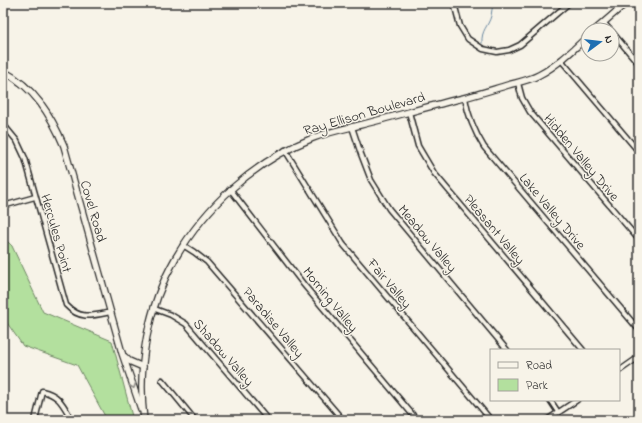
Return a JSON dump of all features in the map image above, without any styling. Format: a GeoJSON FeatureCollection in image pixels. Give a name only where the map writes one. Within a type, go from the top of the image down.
{"type":"FeatureCollection","features":[{"type":"Feature","properties":{"kind":"street"},"geometry":{"type":"LineString","coordinates":[[454,3],[460,26],[468,39],[483,49],[497,52],[509,50],[520,45],[568,3]]}},
{"type":"Feature","properties":{"kind":"street"},"geometry":{"type":"LineString","coordinates":[[604,22],[626,3]]}},
{"type":"Feature","properties":{"kind":"street"},"geometry":{"type":"LineString","coordinates":[[620,41],[639,64]]}},
{"type":"Feature","properties":{"kind":"street","name":"Ray Ellison Boulevard"},"geometry":{"type":"LineString","coordinates":[[144,419],[142,394],[143,367],[154,308],[160,291],[183,246],[202,218],[230,190],[264,164],[286,150],[318,136],[464,98],[538,76],[561,60],[580,43]]}},
{"type":"Feature","properties":{"kind":"street"},"geometry":{"type":"LineString","coordinates":[[561,60],[639,152]]}},
{"type":"Feature","properties":{"kind":"street","name":"Covel Road"},"geometry":{"type":"LineString","coordinates":[[3,71],[22,82],[42,104],[56,127],[64,146],[122,353],[144,419]]}},
{"type":"Feature","properties":{"kind":"street","name":"Hidden Valley Drive"},"geometry":{"type":"LineString","coordinates":[[518,82],[524,102],[530,112],[639,240]]}},
{"type":"Feature","properties":{"kind":"street","name":"Lake Valley Drive"},"geometry":{"type":"LineString","coordinates":[[464,98],[472,126],[484,147],[639,330]]}},
{"type":"Feature","properties":{"kind":"street","name":"Pleasant Valley"},"geometry":{"type":"LineString","coordinates":[[409,112],[418,146],[434,173],[581,349]]}},
{"type":"Feature","properties":{"kind":"street","name":"Hercules Point"},"geometry":{"type":"LineString","coordinates":[[3,124],[21,150],[36,197],[66,305],[72,312],[78,315],[86,316],[111,312]]}},
{"type":"Feature","properties":{"kind":"street","name":"Meadow Valley"},"geometry":{"type":"LineString","coordinates":[[352,127],[371,180],[389,209],[506,349]]}},
{"type":"Feature","properties":{"kind":"street","name":"Fair Valley"},"geometry":{"type":"LineString","coordinates":[[286,150],[343,244],[491,420]]}},
{"type":"Feature","properties":{"kind":"street","name":"Morning Valley"},"geometry":{"type":"LineString","coordinates":[[230,190],[304,285],[417,420]]}},
{"type":"Feature","properties":{"kind":"street"},"geometry":{"type":"LineString","coordinates":[[3,206],[36,197]]}},
{"type":"Feature","properties":{"kind":"street","name":"Paradise Valley"},"geometry":{"type":"LineString","coordinates":[[183,246],[207,262],[343,420]]}},
{"type":"Feature","properties":{"kind":"street","name":"Shadow Valley"},"geometry":{"type":"LineString","coordinates":[[154,308],[171,315],[186,324],[268,420]]}},
{"type":"Feature","properties":{"kind":"street"},"geometry":{"type":"LineString","coordinates":[[122,353],[129,361],[143,367]]}},
{"type":"Feature","properties":{"kind":"street"},"geometry":{"type":"LineString","coordinates":[[620,370],[639,358]]}},
{"type":"Feature","properties":{"kind":"street"},"geometry":{"type":"LineString","coordinates":[[162,380],[195,420]]}},
{"type":"Feature","properties":{"kind":"street"},"geometry":{"type":"LineString","coordinates":[[35,420],[42,391],[56,396],[72,420]]}},
{"type":"Feature","properties":{"kind":"street"},"geometry":{"type":"LineString","coordinates":[[551,401],[558,412]]}},
{"type":"Feature","properties":{"kind":"street"},"geometry":{"type":"LineString","coordinates":[[547,420],[575,401]]}},
{"type":"Feature","properties":{"kind":"green space"},"geometry":{"type":"Polygon","coordinates":[[[3,237],[12,246],[43,312],[112,341],[133,420],[107,420],[77,365],[23,346],[3,317],[3,237]]]}},
{"type":"Feature","properties":{"kind":"waterway"},"geometry":{"type":"LineString","coordinates":[[482,43],[484,32],[490,20],[493,3]]}}]}
